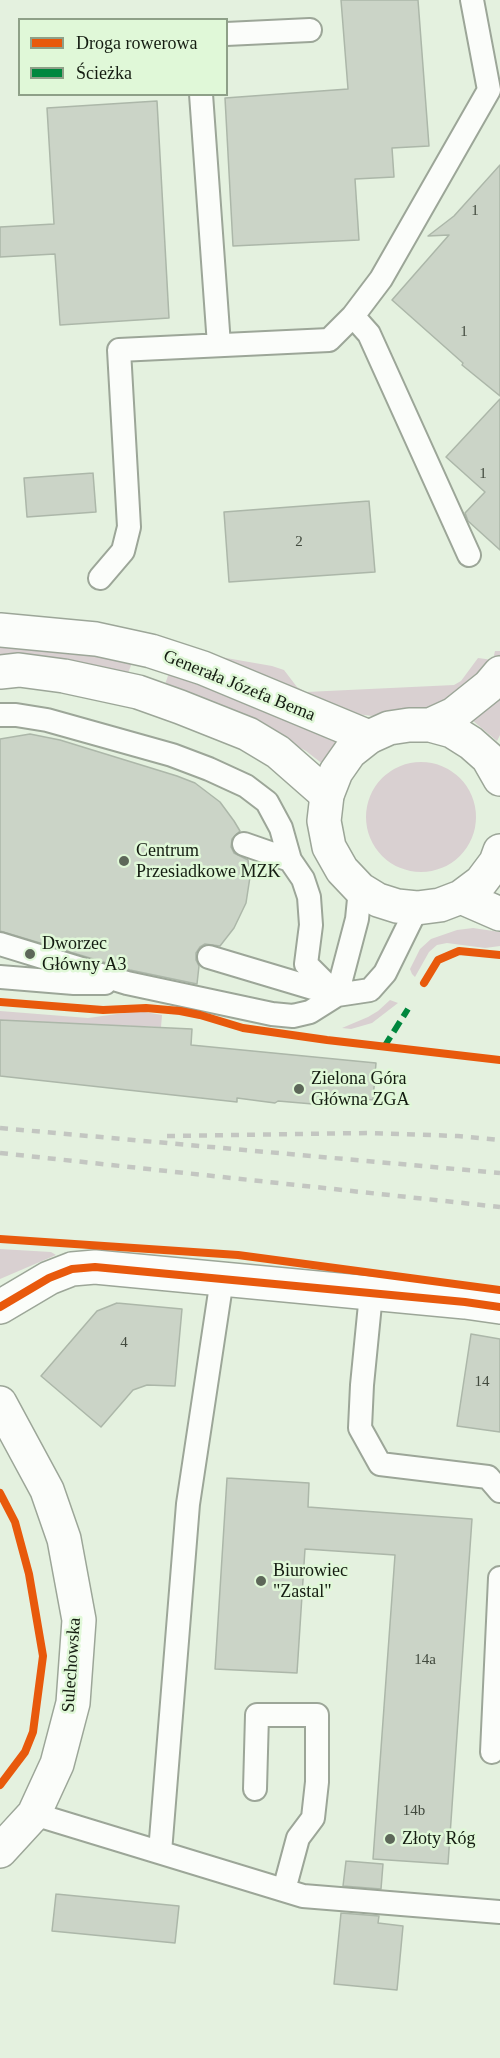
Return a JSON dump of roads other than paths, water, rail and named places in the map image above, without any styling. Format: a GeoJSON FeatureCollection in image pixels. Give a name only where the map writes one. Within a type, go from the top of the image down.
{"type":"FeatureCollection","features":[{"type":"Feature","properties":{"kind":"street","name":"Generała Józefa Bema"},"geometry":{"type":"LineString","coordinates":[[0,630],[96,639],[151,651],[202,668],[369,737]]}},
{"type":"Feature","properties":{"kind":"street"},"geometry":{"type":"LineString","coordinates":[[0,672],[19,670],[64,676],[138,692],[180,707],[248,734],[278,752],[327,795]]}},
{"type":"Feature","properties":{"kind":"street"},"geometry":{"type":"LineString","coordinates":[[430,725],[454,714],[489,686],[500,673]]}},
{"type":"Feature","properties":{"kind":"street"},"geometry":{"type":"LineString","coordinates":[[500,778],[488,758],[471,743],[452,731],[430,725],[389,728],[369,737],[350,752],[336,772],[327,795],[324,821],[329,847],[342,870],[360,889],[378,900],[397,906],[417,908],[440,905],[461,897],[481,882],[496,862],[500,851]]}},
{"type":"Feature","properties":{"kind":"street"},"geometry":{"type":"LineString","coordinates":[[461,897],[500,914]]}},
{"type":"Feature","properties":{"kind":"street"},"geometry":{"type":"LineString","coordinates":[[0,1307],[28,1290],[72,1269],[95,1267],[500,1307]]}},
{"type":"Feature","properties":{"kind":"street","name":"Sulechowska"},"geometry":{"type":"LineString","coordinates":[[0,1403],[47,1490],[64,1539],[79,1620],[73,1703],[57,1764],[34,1814],[0,1851]]}},
{"type":"Feature","properties":{"kind":"lane"},"geometry":{"type":"LineString","coordinates":[[100,578],[123,551],[129,527],[119,350],[329,340],[353,316],[381,279],[489,90],[472,0]]}},
{"type":"Feature","properties":{"kind":"lane"},"geometry":{"type":"LineString","coordinates":[[228,34],[310,30]]}},
{"type":"Feature","properties":{"kind":"lane"},"geometry":{"type":"LineString","coordinates":[[201,96],[219,345]]}},
{"type":"Feature","properties":{"kind":"lane"},"geometry":{"type":"LineString","coordinates":[[353,316],[369,334],[469,555]]}},
{"type":"Feature","properties":{"kind":"lane"},"geometry":{"type":"LineString","coordinates":[[0,715],[47,720],[191,762],[246,786],[267,802],[281,828],[290,860],[303,879],[309,897],[311,925],[306,964],[337,995]]}},
{"type":"Feature","properties":{"kind":"lane"},"geometry":{"type":"LineString","coordinates":[[244,844],[290,860]]}},
{"type":"Feature","properties":{"kind":"lane"},"geometry":{"type":"LineString","coordinates":[[337,995],[357,919],[360,889]]}},
{"type":"Feature","properties":{"kind":"lane"},"geometry":{"type":"LineString","coordinates":[[0,944],[127,983],[272,1014],[293,1016],[310,1012],[337,995],[370,990],[385,973],[417,908]]}},
{"type":"Feature","properties":{"kind":"lane"},"geometry":{"type":"LineString","coordinates":[[209,957],[337,995]]}},
{"type":"Feature","properties":{"kind":"lane"},"geometry":{"type":"LineString","coordinates":[[0,977],[74,984],[127,983]]}},
{"type":"Feature","properties":{"kind":"lane"},"geometry":{"type":"LineString","coordinates":[[160,1852],[188,1504],[222,1279]]}},
{"type":"Feature","properties":{"kind":"lane"},"geometry":{"type":"LineString","coordinates":[[371,1294],[360,1428],[380,1464],[488,1477],[500,1491]]}},
{"type":"Feature","properties":{"kind":"lane"},"geometry":{"type":"LineString","coordinates":[[492,1752],[500,1578]]}},
{"type":"Feature","properties":{"kind":"lane"},"geometry":{"type":"LineString","coordinates":[[255,1789],[257,1715],[316,1715],[317,1782],[313,1818],[298,1838],[284,1890]]}},
{"type":"Feature","properties":{"kind":"lane"},"geometry":{"type":"LineString","coordinates":[[34,1814],[303,1896],[500,1912]]}},
{"type":"Feature","properties":{"kind":"railway"},"geometry":{"type":"LineString","coordinates":[[0,1128],[500,1173]]}},
{"type":"Feature","properties":{"kind":"railway"},"geometry":{"type":"LineString","coordinates":[[167,1136],[368,1133],[500,1140]]}},
{"type":"Feature","properties":{"kind":"railway"},"geometry":{"type":"LineString","coordinates":[[0,1153],[500,1207]]}},
{"type":"Feature","properties":{"kind":"place","name":"Centrum Przesiadkowe MZK"},"geometry":{"type":"Point","coordinates":[124,861]}},
{"type":"Feature","properties":{"kind":"place","name":"Dworzec Główny A3"},"geometry":{"type":"Point","coordinates":[30,954]}},
{"type":"Feature","properties":{"kind":"place","name":"Zielona Góra Główna ZGA"},"geometry":{"type":"Point","coordinates":[299,1089]}},
{"type":"Feature","properties":{"kind":"place","name":"Biurowiec \"Zastal\""},"geometry":{"type":"Point","coordinates":[261,1581]}},
{"type":"Feature","properties":{"kind":"place","name":"Złoty Róg"},"geometry":{"type":"Point","coordinates":[390,1839]}}]}
